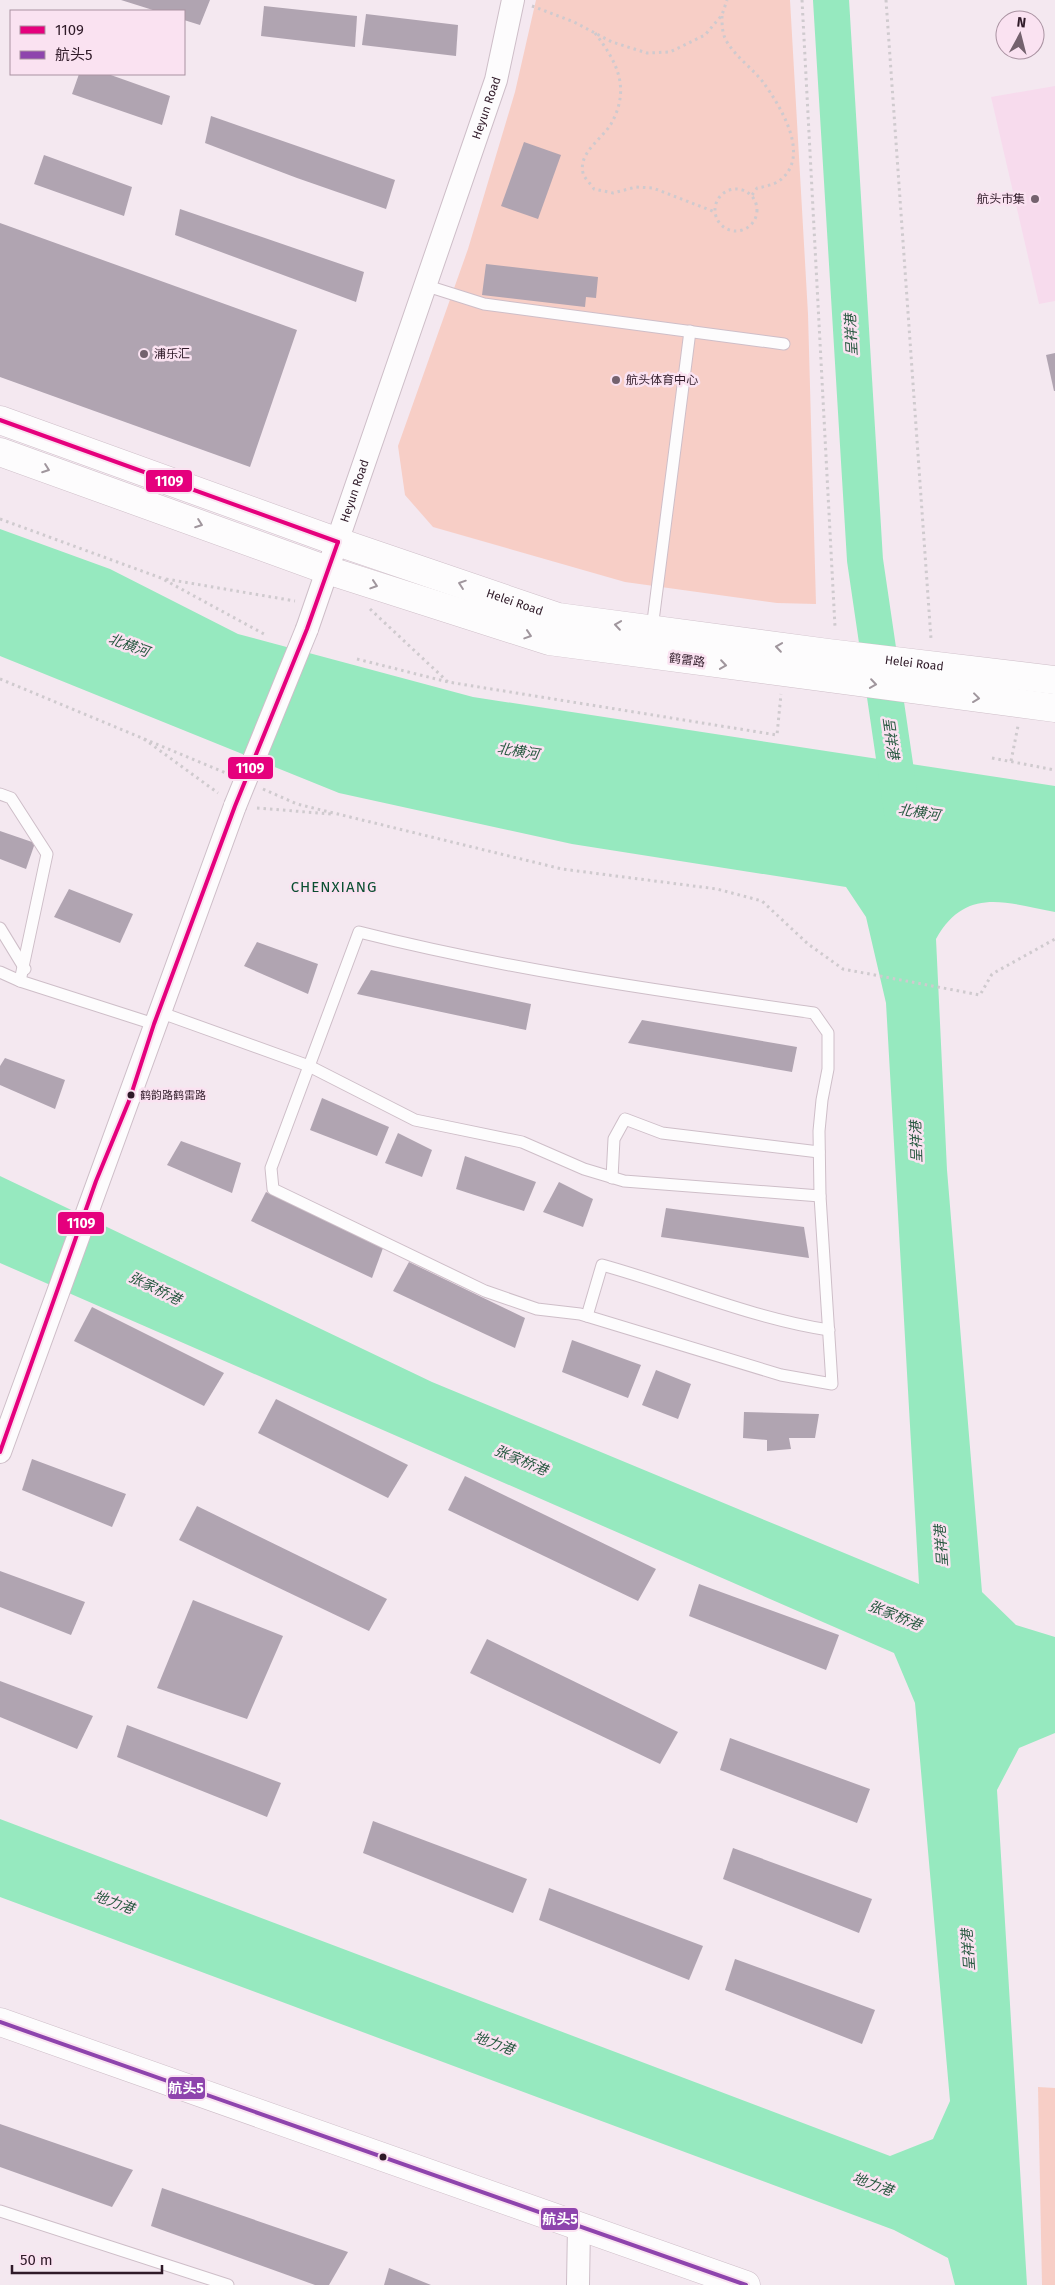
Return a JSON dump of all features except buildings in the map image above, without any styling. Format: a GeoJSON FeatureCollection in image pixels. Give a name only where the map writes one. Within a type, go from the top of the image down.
{"type":"FeatureCollection","features":[{"type":"Feature","properties":{"kind":"street","name":"Heyun Road"},"geometry":{"type":"LineString","coordinates":[[0,1452],[93,1190],[128,1100],[156,1018],[235,806],[307,629],[496,80],[518,2]]}},
{"type":"Feature","properties":{"kind":"street","name":"Helei Road"},"geometry":{"type":"LineString","coordinates":[[0,420],[338,542],[558,617],[652,630],[826,666],[930,652],[1055,680]]}},
{"type":"Feature","properties":{"kind":"street","name":"鹤雷路"},"geometry":{"type":"LineString","coordinates":[[0,452],[327,570],[549,641],[826,666],[928,692],[1055,708]]}},
{"type":"Feature","properties":{"kind":"street"},"geometry":{"type":"LineString","coordinates":[[0,2022],[746,2285]]}},
{"type":"Feature","properties":{"kind":"street"},"geometry":{"type":"LineString","coordinates":[[578,2285],[579,2226]]}},
{"type":"Feature","properties":{"kind":"lane"},"geometry":{"type":"LineString","coordinates":[[424,285],[484,304],[784,344]]}},
{"type":"Feature","properties":{"kind":"lane"},"geometry":{"type":"LineString","coordinates":[[652,630],[690,331]]}},
{"type":"Feature","properties":{"kind":"lane"},"geometry":{"type":"LineString","coordinates":[[0,794],[11,798],[47,854],[25,969],[20,982]]}},
{"type":"Feature","properties":{"kind":"lane"},"geometry":{"type":"LineString","coordinates":[[0,928],[25,969]]}},
{"type":"Feature","properties":{"kind":"lane"},"geometry":{"type":"LineString","coordinates":[[359,932],[455,955],[551,974],[814,1013],[828,1033],[828,1069],[822,1100],[819,1152],[832,1384],[782,1376],[587,1316],[537,1309],[485,1292],[273,1188],[271,1168],[350,951],[359,932]]}},
{"type":"Feature","properties":{"kind":"lane"},"geometry":{"type":"LineString","coordinates":[[0,972],[20,982],[156,1018],[309,1066],[414,1120],[522,1142],[584,1170],[612,1178],[624,1181],[820,1196]]}},
{"type":"Feature","properties":{"kind":"lane"},"geometry":{"type":"LineString","coordinates":[[612,1178],[614,1139],[625,1119],[662,1133],[819,1152]]}},
{"type":"Feature","properties":{"kind":"lane"},"geometry":{"type":"LineString","coordinates":[[587,1316],[602,1265],[650,1278],[726,1305],[792,1325],[828,1330]]}},
{"type":"Feature","properties":{"kind":"lane"},"geometry":{"type":"LineString","coordinates":[[0,2211],[228,2285]]}},
{"type":"Feature","properties":{"kind":"path"},"geometry":{"type":"LineString","coordinates":[[727,0],[722,15],[722,28],[726,42],[762,81],[783,113],[791,131],[793,150],[790,170],[778,182],[757,188],[752,195]]}},
{"type":"Feature","properties":{"kind":"path"},"geometry":{"type":"LineString","coordinates":[[802,0],[835,627]]}},
{"type":"Feature","properties":{"kind":"path"},"geometry":{"type":"LineString","coordinates":[[886,0],[930,652]]}},
{"type":"Feature","properties":{"kind":"path"},"geometry":{"type":"LineString","coordinates":[[518,2],[574,22],[612,42],[647,53],[670,52],[705,35],[722,15]]}},
{"type":"Feature","properties":{"kind":"path"},"geometry":{"type":"LineString","coordinates":[[595,33],[611,54],[618,71],[620,89],[618,107],[610,125],[584,159],[583,173],[588,181],[594,189],[613,193],[636,187],[653,188],[715,212]]}},
{"type":"Feature","properties":{"kind":"path"},"geometry":{"type":"LineString","coordinates":[[740,189],[752,195],[758,207],[755,220],[745,230],[732,231],[720,224],[715,212],[717,199],[727,190],[740,189]]}},
{"type":"Feature","properties":{"kind":"path"},"geometry":{"type":"LineString","coordinates":[[0,519],[161,578],[264,634]]}},
{"type":"Feature","properties":{"kind":"path"},"geometry":{"type":"LineString","coordinates":[[161,578],[315,605]]}},
{"type":"Feature","properties":{"kind":"path"},"geometry":{"type":"LineString","coordinates":[[363,603],[448,682]]}},
{"type":"Feature","properties":{"kind":"path"},"geometry":{"type":"LineString","coordinates":[[357,659],[448,682],[777,735],[781,694]]}},
{"type":"Feature","properties":{"kind":"path"},"geometry":{"type":"LineString","coordinates":[[0,679],[233,776]]}},
{"type":"Feature","properties":{"kind":"path"},"geometry":{"type":"LineString","coordinates":[[1011,761],[1018,726]]}},
{"type":"Feature","properties":{"kind":"path"},"geometry":{"type":"LineString","coordinates":[[140,736],[235,806],[342,816]]}},
{"type":"Feature","properties":{"kind":"path"},"geometry":{"type":"LineString","coordinates":[[992,758],[1055,770]]}},
{"type":"Feature","properties":{"kind":"path"},"geometry":{"type":"LineString","coordinates":[[260,788],[297,804],[562,869],[717,889],[762,901],[808,944],[844,969],[980,995],[992,974],[1055,939]]}},
{"type":"Feature","properties":{"kind":"shaded area"},"geometry":{"type":"Polygon","coordinates":[[[536,0],[790,0],[808,314],[816,604],[777,603],[625,582],[433,527],[405,495],[398,446],[468,249],[515,92],[536,0]]]}},
{"type":"Feature","properties":{"kind":"shaded area","name":"航头市集"},"geometry":{"type":"Polygon","coordinates":[[[1055,86],[1055,301],[1039,304],[991,97],[1055,86]]]}},
{"type":"Feature","properties":{"kind":"shaded area"},"geometry":{"type":"Polygon","coordinates":[[[1038,2087],[1055,2088],[1055,2285],[1042,2285],[1038,2087]]]}},
{"type":"Feature","properties":{"kind":"water"},"geometry":{"type":"Polygon","coordinates":[[[0,529],[110,569],[238,634],[473,697],[1055,786],[1055,912],[1004,903],[988,902],[974,905],[960,911],[948,922],[936,939],[947,1170],[982,1592],[1016,1625],[1055,1637],[1055,1733],[1019,1748],[997,1790],[1027,2285],[955,2285],[948,2258],[894,2230],[0,1897],[0,1819],[890,2156],[933,2139],[950,2101],[915,1703],[894,1653],[0,1263],[0,1176],[432,1382],[919,1584],[886,1003],[866,917],[846,887],[572,844],[339,793],[0,656],[0,529]]]}},
{"type":"Feature","properties":{"kind":"waterway","name":"呈祥港"},"geometry":{"type":"LineString","coordinates":[[831,0],[865,560],[902,812]]}},
{"type":"Feature","properties":{"kind":"transit line","name":"1109"},"geometry":{"type":"LineString","coordinates":[[0,420],[338,542]]}},
{"type":"Feature","properties":{"kind":"transit line","name":"1109"},"geometry":{"type":"LineString","coordinates":[[0,1452],[96,1181],[129,1101],[154,1024],[235,806],[307,629],[338,542]]}},
{"type":"Feature","properties":{"kind":"transit line","name":"航头5"},"geometry":{"type":"LineString","coordinates":[[0,2022],[746,2285]]}},
{"type":"Feature","properties":{"kind":"place","name":"航头市集"},"geometry":{"type":"Point","coordinates":[1035,199]}},
{"type":"Feature","properties":{"kind":"place","name":"浦乐汇"},"geometry":{"type":"Point","coordinates":[144,354]}},
{"type":"Feature","properties":{"kind":"place","name":"航头体育中心"},"geometry":{"type":"Point","coordinates":[616,380]}},
{"type":"Feature","properties":{"kind":"place","name":"鹤韵路鹤雷路"},"geometry":{"type":"Point","coordinates":[131,1095]}},
{"type":"Feature","properties":{"kind":"district","name":"CHENXIANG"},"geometry":{"type":"Point","coordinates":[334,887]}},
{"type":"Feature","properties":{"kind":"water label","name":"北横河"},"geometry":{"type":"Point","coordinates":[129,645]}},
{"type":"Feature","properties":{"kind":"water label","name":"北横河"},"geometry":{"type":"Point","coordinates":[518,751]}},
{"type":"Feature","properties":{"kind":"water label","name":"北横河"},"geometry":{"type":"Point","coordinates":[919,812]}},
{"type":"Feature","properties":{"kind":"water label","name":"张家桥港"},"geometry":{"type":"Point","coordinates":[155,1288]}},
{"type":"Feature","properties":{"kind":"water label","name":"张家桥港"},"geometry":{"type":"Point","coordinates":[521,1460]}},
{"type":"Feature","properties":{"kind":"water label","name":"张家桥港"},"geometry":{"type":"Point","coordinates":[895,1615]}},
{"type":"Feature","properties":{"kind":"water label","name":"地力港"},"geometry":{"type":"Point","coordinates":[114,1902]}},
{"type":"Feature","properties":{"kind":"water label","name":"地力港"},"geometry":{"type":"Point","coordinates":[494,2043]}},
{"type":"Feature","properties":{"kind":"water label","name":"地力港"},"geometry":{"type":"Point","coordinates":[873,2184]}}]}
